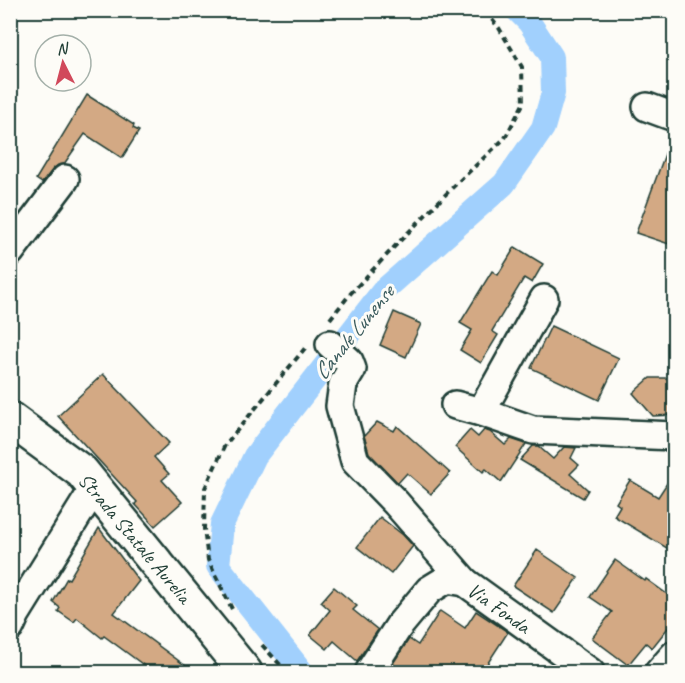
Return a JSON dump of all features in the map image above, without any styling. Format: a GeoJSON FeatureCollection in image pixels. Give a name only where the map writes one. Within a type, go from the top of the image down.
{"type":"FeatureCollection","features":[{"type":"Feature","properties":{"kind":"main road","name":"Strada Statale Aurelia"},"geometry":{"type":"LineString","coordinates":[[10,419],[82,472],[245,672]]}},
{"type":"Feature","properties":{"kind":"street"},"geometry":{"type":"LineString","coordinates":[[647,107],[675,117]]}},
{"type":"Feature","properties":{"kind":"street"},"geometry":{"type":"LineString","coordinates":[[10,252],[65,179]]}},
{"type":"Feature","properties":{"kind":"street"},"geometry":{"type":"LineString","coordinates":[[481,412],[544,299]]}},
{"type":"Feature","properties":{"kind":"street"},"geometry":{"type":"LineString","coordinates":[[340,353],[352,369],[343,384],[340,406],[354,460],[396,503],[465,582]]}},
{"type":"Feature","properties":{"kind":"street"},"geometry":{"type":"LineString","coordinates":[[454,405],[533,430],[675,436]]}},
{"type":"Feature","properties":{"kind":"street"},"geometry":{"type":"LineString","coordinates":[[10,627],[95,487]]}},
{"type":"Feature","properties":{"kind":"street","name":"Via Fonda"},"geometry":{"type":"LineString","coordinates":[[369,672],[399,626],[429,590],[447,579],[465,582],[590,672]]}},
{"type":"Feature","properties":{"kind":"street"},"geometry":{"type":"LineString","coordinates":[[659,672],[675,655]]}},
{"type":"Feature","properties":{"kind":"building"},"geometry":{"type":"Polygon","coordinates":[[[87,95],[134,125],[133,128],[139,131],[122,158],[85,134],[64,164],[53,169],[42,183],[36,179],[87,95]]]}},
{"type":"Feature","properties":{"kind":"building"},"geometry":{"type":"Polygon","coordinates":[[[672,135],[675,136],[675,246],[636,233],[672,135]]]}},
{"type":"Feature","properties":{"kind":"building"},"geometry":{"type":"Polygon","coordinates":[[[515,247],[543,264],[532,283],[524,278],[492,331],[498,335],[481,363],[460,350],[472,330],[460,323],[492,271],[498,275],[515,247]]]}},
{"type":"Feature","properties":{"kind":"building"},"geometry":{"type":"Polygon","coordinates":[[[394,312],[421,324],[406,357],[380,345],[394,312]]]}},
{"type":"Feature","properties":{"kind":"building"},"geometry":{"type":"Polygon","coordinates":[[[551,326],[619,358],[599,400],[531,368],[551,326]]]}},
{"type":"Feature","properties":{"kind":"building"},"geometry":{"type":"Polygon","coordinates":[[[103,374],[169,443],[154,457],[169,474],[162,480],[182,502],[155,526],[135,504],[137,502],[58,416],[103,374]]]}},
{"type":"Feature","properties":{"kind":"building"},"geometry":{"type":"Polygon","coordinates":[[[650,378],[675,378],[675,415],[653,416],[633,393],[650,378]]]}},
{"type":"Feature","properties":{"kind":"building"},"geometry":{"type":"Polygon","coordinates":[[[377,422],[394,431],[397,426],[450,473],[431,494],[407,473],[398,483],[369,453],[364,436],[377,422]]]}},
{"type":"Feature","properties":{"kind":"building"},"geometry":{"type":"Polygon","coordinates":[[[470,430],[478,437],[484,430],[490,432],[505,445],[511,439],[526,444],[501,482],[486,469],[483,472],[455,447],[470,430]]]}},
{"type":"Feature","properties":{"kind":"building"},"geometry":{"type":"Polygon","coordinates":[[[533,446],[538,446],[553,459],[564,447],[576,448],[571,458],[579,465],[570,474],[588,490],[583,498],[520,460],[533,446]]]}},
{"type":"Feature","properties":{"kind":"building"},"geometry":{"type":"Polygon","coordinates":[[[675,471],[675,553],[614,516],[620,506],[616,503],[630,480],[658,497],[675,471]]]}},
{"type":"Feature","properties":{"kind":"building"},"geometry":{"type":"Polygon","coordinates":[[[380,517],[413,546],[391,574],[357,547],[380,517]]]}},
{"type":"Feature","properties":{"kind":"building"},"geometry":{"type":"Polygon","coordinates":[[[99,528],[139,581],[114,613],[194,672],[153,672],[104,636],[102,638],[77,618],[74,622],[58,611],[60,608],[53,602],[99,528]]]}},
{"type":"Feature","properties":{"kind":"building"},"geometry":{"type":"Polygon","coordinates":[[[537,550],[578,578],[554,613],[513,586],[537,550]]]}},
{"type":"Feature","properties":{"kind":"building"},"geometry":{"type":"Polygon","coordinates":[[[615,560],[675,600],[675,619],[652,648],[646,643],[628,665],[592,638],[612,612],[590,597],[615,560]]]}},
{"type":"Feature","properties":{"kind":"building"},"geometry":{"type":"Polygon","coordinates":[[[334,587],[357,606],[353,610],[378,630],[357,661],[334,641],[327,649],[310,635],[330,610],[321,602],[334,587]]]}},
{"type":"Feature","properties":{"kind":"building"},"geometry":{"type":"Polygon","coordinates":[[[440,611],[465,628],[476,611],[508,632],[482,672],[387,672],[409,639],[418,645],[440,611]]]}},
{"type":"Feature","properties":{"kind":"waterway","name":"Canale Lunense"},"geometry":{"type":"LineString","coordinates":[[302,672],[218,566],[222,524],[255,456],[383,291],[504,184],[543,128],[553,93],[552,57],[529,22],[517,10]]}}]}
